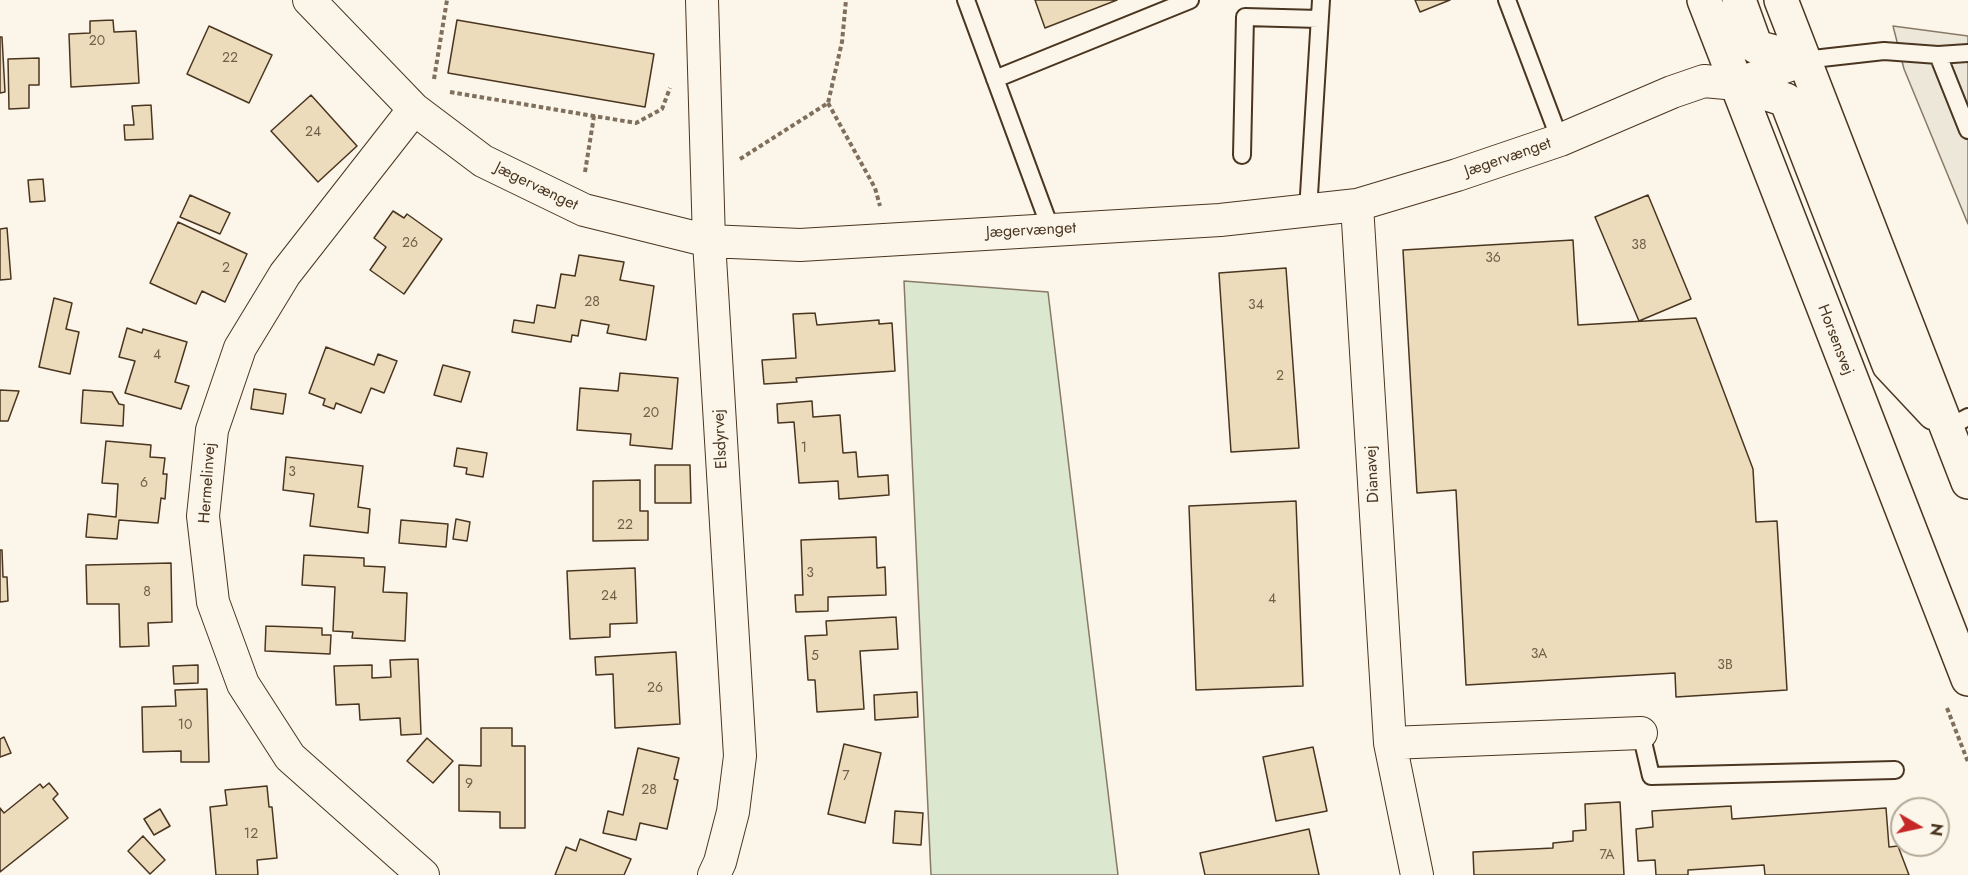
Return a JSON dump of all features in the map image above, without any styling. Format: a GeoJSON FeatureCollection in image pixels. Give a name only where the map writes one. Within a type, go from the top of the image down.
{"type":"FeatureCollection","features":[{"type":"Feature","properties":{"kind":"main road","name":"Horsensvej"},"geometry":{"type":"LineString","coordinates":[[1704,0],[1968,679]]}},
{"type":"Feature","properties":{"kind":"main road"},"geometry":{"type":"LineString","coordinates":[[1738,0],[1756,47],[1804,60]]}},
{"type":"Feature","properties":{"kind":"main road"},"geometry":{"type":"LineString","coordinates":[[1781,0],[1804,60],[1958,422],[1968,482]]}},
{"type":"Feature","properties":{"kind":"main road"},"geometry":{"type":"LineString","coordinates":[[1737,84],[1786,99],[1889,365],[1958,422]]}},
{"type":"Feature","properties":{"kind":"street","name":"Jægervænget"},"geometry":{"type":"LineString","coordinates":[[309,0],[423,99],[483,161],[584,210],[710,241],[800,244],[890,239],[1220,220],[1357,205],[1457,175],[1560,140],[1672,92],[1704,81],[1737,84],[1804,60]]}},
{"type":"Feature","properties":{"kind":"street","name":"Elsdyrvej"},"geometry":{"type":"LineString","coordinates":[[702,0],[710,241],[740,756],[733,812],[714,875]]}},
{"type":"Feature","properties":{"kind":"street","name":"Hermelinvej"},"geometry":{"type":"LineString","coordinates":[[423,99],[285,274],[240,348],[212,430],[203,516],[213,603],[243,684],[290,757],[423,875]]}},
{"type":"Feature","properties":{"kind":"street","name":"Dianavej"},"geometry":{"type":"LineString","coordinates":[[1357,205],[1390,743],[1417,875]]}},
{"type":"Feature","properties":{"kind":"street"},"geometry":{"type":"LineString","coordinates":[[1390,743],[1641,733]]}},
{"type":"Feature","properties":{"kind":"lane"},"geometry":{"type":"LineString","coordinates":[[966,0],[1051,230]]}},
{"type":"Feature","properties":{"kind":"lane"},"geometry":{"type":"LineString","coordinates":[[995,79],[1190,0]]}},
{"type":"Feature","properties":{"kind":"lane"},"geometry":{"type":"LineString","coordinates":[[1308,211],[1321,0]]}},
{"type":"Feature","properties":{"kind":"lane"},"geometry":{"type":"LineString","coordinates":[[1507,0],[1560,140]]}},
{"type":"Feature","properties":{"kind":"lane"},"geometry":{"type":"LineString","coordinates":[[1242,155],[1245,17],[1319,19]]}},
{"type":"Feature","properties":{"kind":"lane"},"geometry":{"type":"LineString","coordinates":[[1804,60],[1884,51],[1938,55],[1968,53]]}},
{"type":"Feature","properties":{"kind":"lane"},"geometry":{"type":"LineString","coordinates":[[1938,55],[1968,130]]}},
{"type":"Feature","properties":{"kind":"lane"},"geometry":{"type":"LineString","coordinates":[[1641,733],[1651,776],[1895,770]]}},
{"type":"Feature","properties":{"kind":"path"},"geometry":{"type":"LineString","coordinates":[[447,0],[423,99],[594,116],[636,123],[662,109],[669,88],[705,87]]}},
{"type":"Feature","properties":{"kind":"path"},"geometry":{"type":"LineString","coordinates":[[846,0],[842,42],[828,103],[875,188],[890,239]]}},
{"type":"Feature","properties":{"kind":"path"},"geometry":{"type":"LineString","coordinates":[[707,172],[733,163],[828,103]]}},
{"type":"Feature","properties":{"kind":"path"},"geometry":{"type":"LineString","coordinates":[[579,207],[594,116]]}},
{"type":"Feature","properties":{"kind":"green space"},"geometry":{"type":"Polygon","coordinates":[[[904,281],[1048,292],[1118,875],[931,875],[904,281]]]}},
{"type":"Feature","properties":{"kind":"shaded area"},"geometry":{"type":"Polygon","coordinates":[[[1893,26],[1968,36],[1968,224],[1904,69],[1893,26]]]}},
{"type":"Feature","properties":{"kind":"building"},"geometry":{"type":"Polygon","coordinates":[[[1035,0],[1117,0],[1045,28],[1035,0]]]}},
{"type":"Feature","properties":{"kind":"building"},"geometry":{"type":"Polygon","coordinates":[[[1415,0],[1450,0],[1420,12],[1415,0]]]}},
{"type":"Feature","properties":{"kind":"building"},"geometry":{"type":"Polygon","coordinates":[[[113,20],[114,32],[136,31],[139,83],[71,87],[69,34],[90,33],[90,21],[113,20]]]}},
{"type":"Feature","properties":{"kind":"building"},"geometry":{"type":"Polygon","coordinates":[[[457,20],[654,54],[645,107],[448,73],[457,20]]]}},
{"type":"Feature","properties":{"kind":"building"},"geometry":{"type":"Polygon","coordinates":[[[209,26],[272,55],[249,103],[187,74],[209,26]]]}},
{"type":"Feature","properties":{"kind":"building"},"geometry":{"type":"Polygon","coordinates":[[[0,37],[2,37],[5,92],[0,93],[0,37]]]}},
{"type":"Feature","properties":{"kind":"building"},"geometry":{"type":"Polygon","coordinates":[[[39,58],[39,85],[29,85],[29,108],[9,109],[8,59],[39,58]]]}},
{"type":"Feature","properties":{"kind":"building"},"geometry":{"type":"Polygon","coordinates":[[[311,95],[357,146],[318,182],[271,131],[311,95]]]}},
{"type":"Feature","properties":{"kind":"building"},"geometry":{"type":"Polygon","coordinates":[[[151,105],[153,139],[125,140],[124,125],[134,125],[132,106],[151,105]]]}},
{"type":"Feature","properties":{"kind":"building"},"geometry":{"type":"Polygon","coordinates":[[[43,179],[45,201],[30,202],[28,180],[43,179]]]}},
{"type":"Feature","properties":{"kind":"building"},"geometry":{"type":"Polygon","coordinates":[[[190,195],[230,213],[220,234],[180,217],[190,195]]]}},
{"type":"Feature","properties":{"kind":"building"},"geometry":{"type":"Polygon","coordinates":[[[1648,195],[1691,299],[1639,321],[1595,217],[1648,195]]]}},
{"type":"Feature","properties":{"kind":"building"},"geometry":{"type":"Polygon","coordinates":[[[393,211],[404,218],[407,214],[442,239],[404,294],[370,270],[386,247],[374,238],[393,211]]]}},
{"type":"Feature","properties":{"kind":"building"},"geometry":{"type":"Polygon","coordinates":[[[178,222],[247,254],[225,302],[202,291],[196,304],[150,283],[178,222]]]}},
{"type":"Feature","properties":{"kind":"building"},"geometry":{"type":"Polygon","coordinates":[[[7,228],[11,279],[0,280],[0,229],[7,228]]]}},
{"type":"Feature","properties":{"kind":"building"},"geometry":{"type":"Polygon","coordinates":[[[1573,240],[1578,325],[1696,318],[1753,469],[1756,522],[1777,521],[1787,690],[1676,697],[1675,673],[1466,685],[1456,490],[1417,493],[1403,250],[1573,240]]]}},
{"type":"Feature","properties":{"kind":"building"},"geometry":{"type":"Polygon","coordinates":[[[579,255],[624,262],[620,280],[654,286],[646,340],[607,333],[609,325],[581,320],[578,336],[572,335],[571,342],[512,332],[514,320],[534,323],[537,305],[555,308],[561,274],[575,276],[579,255]]]}},
{"type":"Feature","properties":{"kind":"building"},"geometry":{"type":"Polygon","coordinates":[[[1286,268],[1299,448],[1231,452],[1219,273],[1286,268]]]}},
{"type":"Feature","properties":{"kind":"building"},"geometry":{"type":"Polygon","coordinates":[[[54,298],[72,303],[66,329],[79,332],[70,374],[39,367],[54,298]]]}},
{"type":"Feature","properties":{"kind":"building"},"geometry":{"type":"Polygon","coordinates":[[[815,313],[817,325],[879,320],[879,324],[892,323],[895,371],[796,378],[797,382],[764,384],[762,360],[796,358],[793,314],[815,313]]]}},
{"type":"Feature","properties":{"kind":"building"},"geometry":{"type":"Polygon","coordinates":[[[127,328],[142,333],[143,329],[187,342],[175,382],[189,386],[181,409],[125,393],[135,361],[119,357],[127,328]]]}},
{"type":"Feature","properties":{"kind":"building"},"geometry":{"type":"Polygon","coordinates":[[[326,347],[374,365],[378,354],[397,361],[384,393],[371,388],[361,413],[336,403],[334,409],[323,405],[325,399],[309,393],[326,347]]]}},
{"type":"Feature","properties":{"kind":"building"},"geometry":{"type":"Polygon","coordinates":[[[443,365],[470,372],[461,402],[434,395],[443,365]]]}},
{"type":"Feature","properties":{"kind":"building"},"geometry":{"type":"Polygon","coordinates":[[[620,373],[678,378],[672,449],[630,445],[631,434],[577,430],[580,388],[618,391],[620,373]]]}},
{"type":"Feature","properties":{"kind":"building"},"geometry":{"type":"Polygon","coordinates":[[[254,389],[286,394],[283,414],[251,409],[254,389]]]}},
{"type":"Feature","properties":{"kind":"building"},"geometry":{"type":"Polygon","coordinates":[[[0,390],[19,391],[8,421],[0,421],[0,390]]]}},
{"type":"Feature","properties":{"kind":"building"},"geometry":{"type":"Polygon","coordinates":[[[83,390],[112,392],[119,404],[124,405],[123,426],[81,423],[83,390]]]}},
{"type":"Feature","properties":{"kind":"building"},"geometry":{"type":"Polygon","coordinates":[[[812,401],[813,417],[840,415],[843,453],[856,452],[858,477],[888,475],[889,495],[839,499],[838,481],[799,483],[794,422],[778,423],[777,404],[812,401]]]}},
{"type":"Feature","properties":{"kind":"building"},"geometry":{"type":"Polygon","coordinates":[[[106,441],[151,445],[150,457],[165,458],[163,474],[167,474],[165,499],[161,498],[158,523],[119,520],[117,539],[86,537],[88,514],[116,517],[118,484],[102,483],[106,441]]]}},
{"type":"Feature","properties":{"kind":"building"},"geometry":{"type":"Polygon","coordinates":[[[457,448],[487,453],[483,477],[466,474],[467,468],[454,466],[457,448]]]}},
{"type":"Feature","properties":{"kind":"building"},"geometry":{"type":"Polygon","coordinates":[[[286,457],[363,466],[358,507],[370,509],[368,533],[310,526],[314,494],[283,490],[286,457]]]}},
{"type":"Feature","properties":{"kind":"building"},"geometry":{"type":"Polygon","coordinates":[[[655,465],[690,465],[691,503],[655,503],[655,465]]]}},
{"type":"Feature","properties":{"kind":"building"},"geometry":{"type":"Polygon","coordinates":[[[640,480],[640,511],[648,511],[648,540],[593,541],[593,481],[640,480]]]}},
{"type":"Feature","properties":{"kind":"building"},"geometry":{"type":"Polygon","coordinates":[[[1296,501],[1303,686],[1196,690],[1189,506],[1296,501]]]}},
{"type":"Feature","properties":{"kind":"building"},"geometry":{"type":"Polygon","coordinates":[[[456,519],[470,522],[467,541],[453,539],[456,519]]]}},
{"type":"Feature","properties":{"kind":"building"},"geometry":{"type":"Polygon","coordinates":[[[401,520],[448,524],[446,547],[399,543],[401,520]]]}},
{"type":"Feature","properties":{"kind":"building"},"geometry":{"type":"Polygon","coordinates":[[[876,537],[877,568],[885,567],[886,595],[828,597],[828,611],[796,612],[795,595],[803,595],[801,540],[876,537]]]}},
{"type":"Feature","properties":{"kind":"building"},"geometry":{"type":"Polygon","coordinates":[[[0,550],[2,550],[3,577],[7,577],[8,601],[0,602],[0,550]]]}},
{"type":"Feature","properties":{"kind":"building"},"geometry":{"type":"Polygon","coordinates":[[[304,555],[364,558],[364,566],[385,567],[383,592],[407,593],[405,641],[352,638],[353,632],[333,631],[335,587],[302,585],[304,555]]]}},
{"type":"Feature","properties":{"kind":"building"},"geometry":{"type":"Polygon","coordinates":[[[171,563],[172,622],[148,623],[149,646],[120,647],[119,604],[87,604],[86,565],[171,563]]]}},
{"type":"Feature","properties":{"kind":"building"},"geometry":{"type":"Polygon","coordinates":[[[635,568],[637,623],[610,624],[610,637],[570,639],[567,571],[635,568]]]}},
{"type":"Feature","properties":{"kind":"building"},"geometry":{"type":"Polygon","coordinates":[[[896,617],[898,649],[860,651],[864,709],[817,712],[815,680],[808,680],[805,636],[827,635],[826,621],[896,617]]]}},
{"type":"Feature","properties":{"kind":"building"},"geometry":{"type":"Polygon","coordinates":[[[266,626],[322,628],[322,635],[331,635],[330,654],[265,651],[266,626]]]}},
{"type":"Feature","properties":{"kind":"building"},"geometry":{"type":"Polygon","coordinates":[[[676,652],[680,724],[615,728],[613,674],[596,675],[595,657],[676,652]]]}},
{"type":"Feature","properties":{"kind":"building"},"geometry":{"type":"Polygon","coordinates":[[[418,659],[421,734],[401,735],[400,718],[360,720],[359,704],[336,705],[334,666],[372,665],[372,678],[391,677],[390,660],[418,659]]]}},
{"type":"Feature","properties":{"kind":"building"},"geometry":{"type":"Polygon","coordinates":[[[198,665],[198,683],[174,684],[173,666],[198,665]]]}},
{"type":"Feature","properties":{"kind":"building"},"geometry":{"type":"Polygon","coordinates":[[[207,689],[209,762],[181,762],[181,751],[143,752],[142,707],[176,706],[175,690],[207,689]]]}},
{"type":"Feature","properties":{"kind":"building"},"geometry":{"type":"Polygon","coordinates":[[[917,692],[918,717],[875,720],[874,695],[917,692]]]}},
{"type":"Feature","properties":{"kind":"building"},"geometry":{"type":"Polygon","coordinates":[[[481,728],[512,728],[512,746],[525,746],[525,828],[500,828],[500,812],[459,811],[459,765],[481,766],[481,728]]]}},
{"type":"Feature","properties":{"kind":"building"},"geometry":{"type":"Polygon","coordinates":[[[4,737],[11,753],[0,757],[0,739],[4,737]]]}},
{"type":"Feature","properties":{"kind":"building"},"geometry":{"type":"Polygon","coordinates":[[[427,738],[453,761],[433,783],[407,761],[427,738]]]}},
{"type":"Feature","properties":{"kind":"building"},"geometry":{"type":"Polygon","coordinates":[[[844,744],[881,753],[865,823],[828,814],[844,744]]]}},
{"type":"Feature","properties":{"kind":"building"},"geometry":{"type":"Polygon","coordinates":[[[1313,747],[1327,811],[1276,821],[1263,757],[1313,747]]]}},
{"type":"Feature","properties":{"kind":"building"},"geometry":{"type":"Polygon","coordinates":[[[638,748],[679,758],[674,779],[678,780],[667,829],[640,823],[636,840],[603,833],[608,811],[623,815],[638,748]]]}},
{"type":"Feature","properties":{"kind":"building"},"geometry":{"type":"Polygon","coordinates":[[[49,783],[58,794],[53,799],[68,818],[0,872],[0,808],[4,813],[40,784],[43,788],[49,783]]]}},
{"type":"Feature","properties":{"kind":"building"},"geometry":{"type":"Polygon","coordinates":[[[267,786],[269,807],[272,807],[277,858],[257,860],[258,875],[216,875],[210,807],[227,805],[225,790],[267,786]]]}},
{"type":"Feature","properties":{"kind":"building"},"geometry":{"type":"Polygon","coordinates":[[[1620,802],[1624,875],[1474,875],[1473,852],[1553,848],[1553,843],[1573,841],[1573,831],[1586,830],[1585,804],[1620,802]]]}},
{"type":"Feature","properties":{"kind":"building"},"geometry":{"type":"Polygon","coordinates":[[[1731,806],[1732,819],[1886,808],[1890,857],[1902,857],[1909,875],[1765,875],[1764,865],[1688,870],[1688,875],[1656,875],[1655,860],[1638,861],[1636,829],[1653,827],[1652,811],[1731,806]]]}},
{"type":"Feature","properties":{"kind":"building"},"geometry":{"type":"Polygon","coordinates":[[[160,809],[170,826],[154,835],[144,819],[160,809]]]}},
{"type":"Feature","properties":{"kind":"building"},"geometry":{"type":"Polygon","coordinates":[[[895,811],[923,813],[921,845],[893,843],[895,811]]]}},
{"type":"Feature","properties":{"kind":"building"},"geometry":{"type":"Polygon","coordinates":[[[1309,829],[1319,875],[1205,875],[1200,853],[1309,829]]]}},
{"type":"Feature","properties":{"kind":"building"},"geometry":{"type":"Polygon","coordinates":[[[143,836],[165,860],[150,874],[128,851],[143,836]]]}},
{"type":"Feature","properties":{"kind":"building"},"geometry":{"type":"Polygon","coordinates":[[[580,839],[631,859],[624,875],[555,875],[566,847],[576,851],[580,839]]]}}]}
